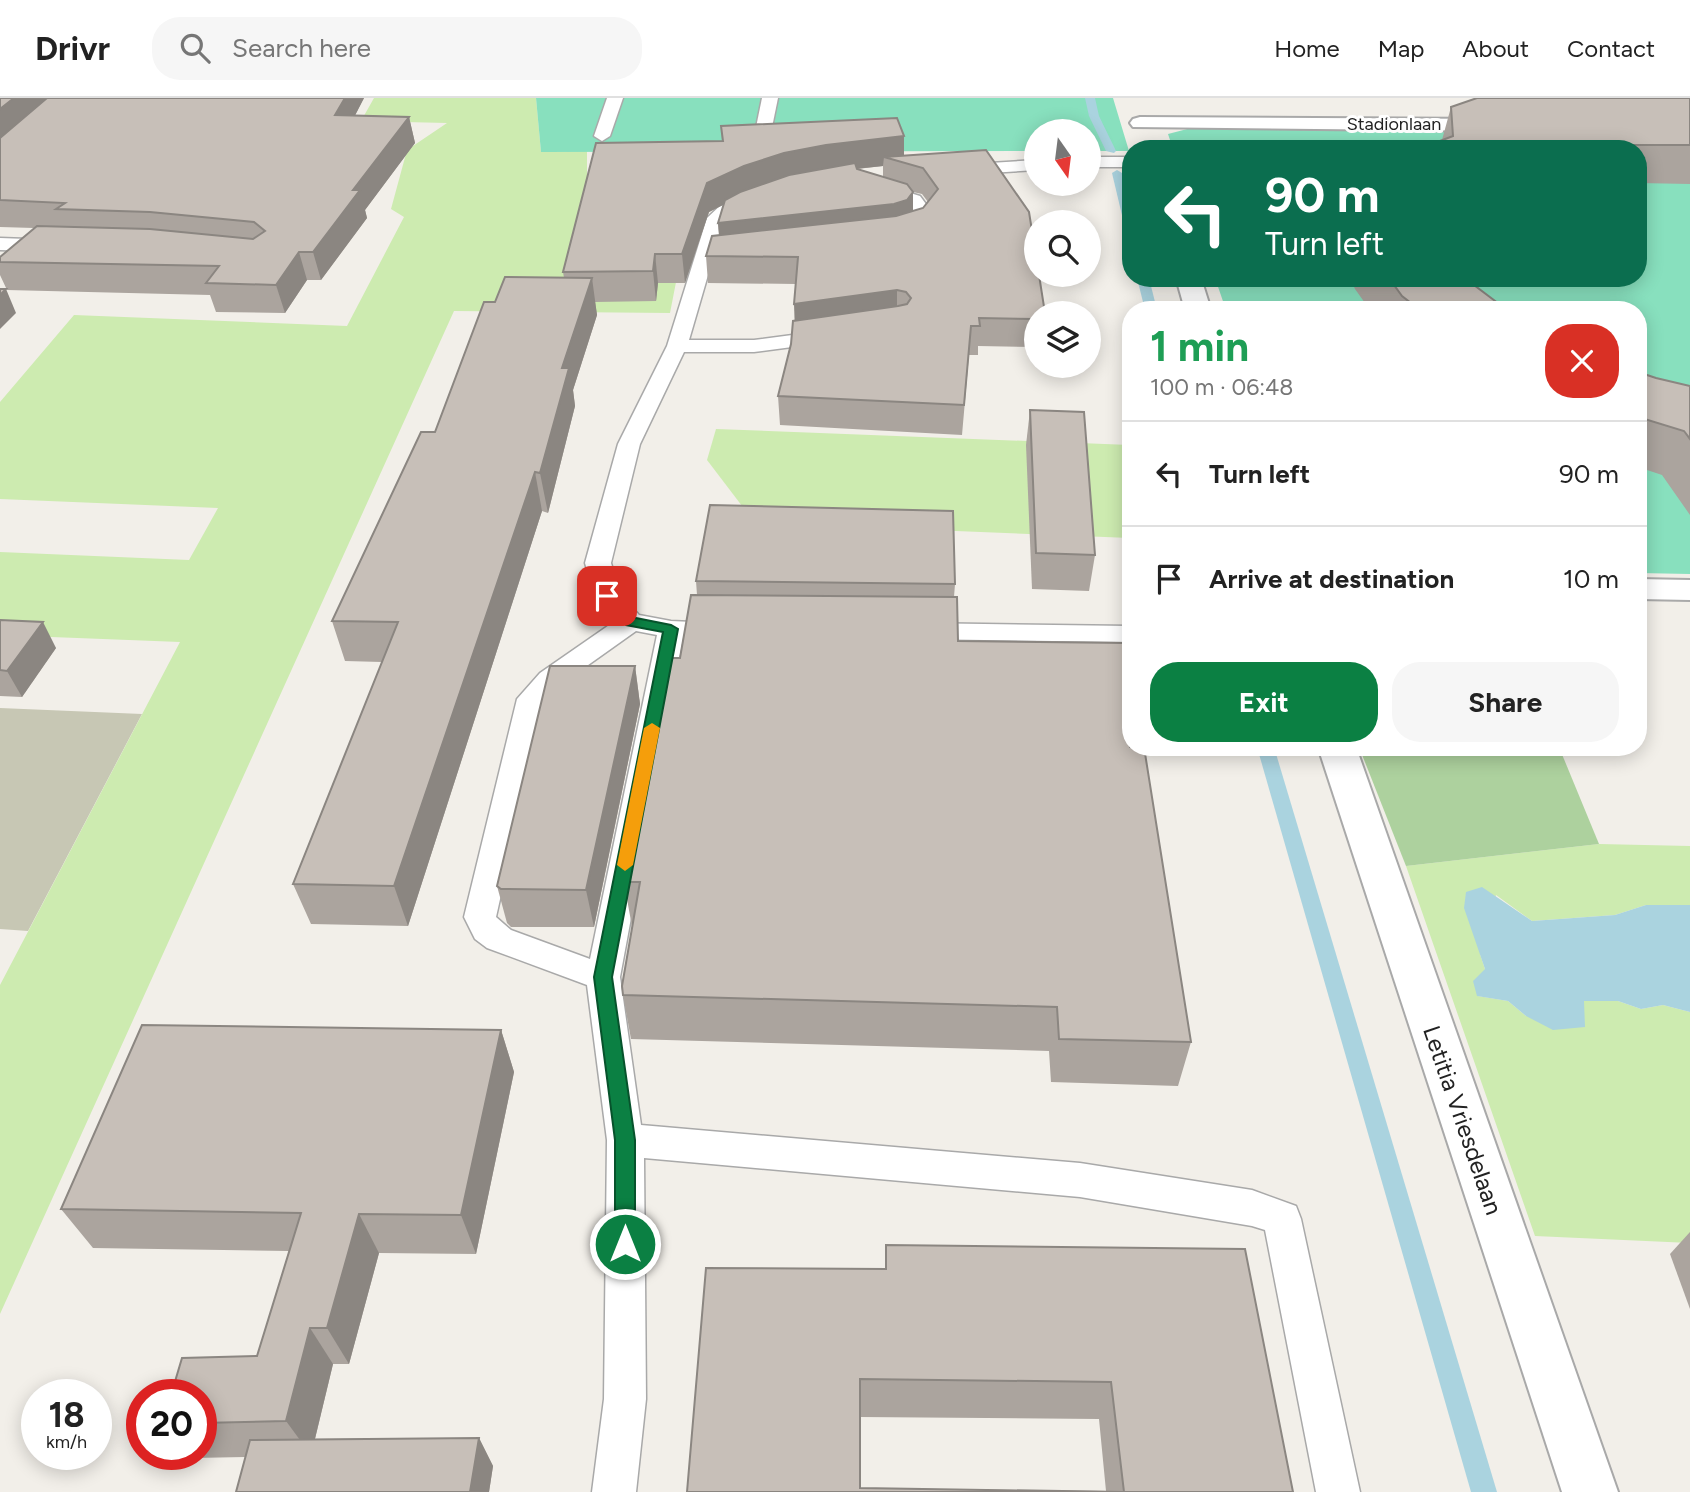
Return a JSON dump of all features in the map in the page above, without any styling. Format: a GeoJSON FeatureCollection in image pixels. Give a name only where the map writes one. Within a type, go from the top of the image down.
{"type":"FeatureCollection","features":[{"type":"Feature","properties":{"kind":"street"},"geometry":{"type":"LineString","coordinates":[[1131,98],[1145,140]]}},
{"type":"Feature","properties":{"kind":"street","name":"Stadionlaan"},"geometry":{"type":"LineString","coordinates":[[1140,122],[1525,125]]}},
{"type":"Feature","properties":{"kind":"street"},"geometry":{"type":"LineString","coordinates":[[1647,589],[1690,590]]}},
{"type":"Feature","properties":{"kind":"street","name":"Letitia Vriesdelaan"},"geometry":{"type":"LineString","coordinates":[[1340,756],[1590,1492]]}},
{"type":"Feature","properties":{"kind":"lane"},"geometry":{"type":"LineString","coordinates":[[602,136],[614,98]]}},
{"type":"Feature","properties":{"kind":"lane"},"geometry":{"type":"LineString","coordinates":[[762,136],[770,98]]}},
{"type":"Feature","properties":{"kind":"lane"},"geometry":{"type":"LineString","coordinates":[[1101,162],[1122,162]]}},
{"type":"Feature","properties":{"kind":"lane"},"geometry":{"type":"LineString","coordinates":[[940,171],[1024,166]]}},
{"type":"Feature","properties":{"kind":"lane"},"geometry":{"type":"LineString","coordinates":[[881,236],[914,229],[925,215],[914,200],[855,181],[902,174]]}},
{"type":"Feature","properties":{"kind":"lane"},"geometry":{"type":"LineString","coordinates":[[755,630],[671,629],[631,622],[607,596],[598,564],[629,444],[677,346],[714,255],[716,218],[729,207],[775,192]]}},
{"type":"Feature","properties":{"kind":"lane"},"geometry":{"type":"LineString","coordinates":[[0,244],[80,246]]}},
{"type":"Feature","properties":{"kind":"lane"},"geometry":{"type":"LineString","coordinates":[[677,346],[754,346],[844,334]]}},
{"type":"Feature","properties":{"kind":"lane"},"geometry":{"type":"LineString","coordinates":[[603,977],[499,939],[486,930],[480,917],[531,699],[550,679],[631,622]]}},
{"type":"Feature","properties":{"kind":"lane"},"geometry":{"type":"LineString","coordinates":[[614,1492],[625,1399],[625,1140],[603,977],[671,629]]}},
{"type":"Feature","properties":{"kind":"lane"},"geometry":{"type":"LineString","coordinates":[[880,631],[1122,634]]}},
{"type":"Feature","properties":{"kind":"lane"},"geometry":{"type":"LineString","coordinates":[[625,1140],[1080,1180],[1252,1208],[1282,1219],[1338,1492]]}},
{"type":"Feature","properties":{"kind":"shaded area"},"geometry":{"type":"Polygon","coordinates":[[[0,708],[142,714],[28,931],[0,929],[0,708]]]}},
{"type":"Feature","properties":{"kind":"green space"},"geometry":{"type":"Polygon","coordinates":[[[374,98],[536,98],[541,152],[587,151],[587,188],[677,277],[670,313],[454,311],[0,1314],[0,985],[180,642],[0,635],[0,552],[189,560],[218,508],[0,499],[0,402],[74,315],[347,326],[404,217],[391,209],[407,150],[447,123],[361,121],[374,98]]]}},
{"type":"Feature","properties":{"kind":"green space"},"geometry":{"type":"Polygon","coordinates":[[[536,98],[1113,98],[1126,140],[1122,140],[1122,151],[1101,151],[1101,119],[1024,119],[1024,151],[541,152],[536,98]]]}},
{"type":"Feature","properties":{"kind":"green space"},"geometry":{"type":"Polygon","coordinates":[[[1195,127],[1690,127],[1690,574],[1647,573],[1647,301],[1223,301],[1218,287],[1647,287],[1647,140],[1170,140],[1168,134],[1195,127]]]}},
{"type":"Feature","properties":{"kind":"green space"},"geometry":{"type":"Polygon","coordinates":[[[716,429],[1122,445],[1122,538],[755,523],[707,460],[716,429]]]}},
{"type":"Feature","properties":{"kind":"green space"},"geometry":{"type":"Polygon","coordinates":[[[1363,756],[1563,756],[1599,844],[1406,866],[1363,756]]]}},
{"type":"Feature","properties":{"kind":"green space"},"geometry":{"type":"Polygon","coordinates":[[[1599,844],[1690,846],[1690,905],[1646,905],[1615,915],[1532,921],[1496,895],[1480,954],[1485,969],[1478,996],[1508,1001],[1526,1016],[1584,1001],[1618,1001],[1641,1009],[1663,1005],[1690,1012],[1690,1243],[1535,1236],[1406,866],[1599,844]]]}},
{"type":"Feature","properties":{"kind":"water"},"geometry":{"type":"Polygon","coordinates":[[[1482,887],[1532,921],[1615,915],[1646,905],[1690,905],[1690,1012],[1663,1005],[1641,1009],[1618,1001],[1584,1001],[1585,1027],[1553,1030],[1526,1016],[1508,1001],[1477,996],[1473,981],[1485,969],[1464,908],[1466,892],[1482,887]]]}},
{"type":"Feature","properties":{"kind":"building"},"geometry":{"type":"Polygon","coordinates":[[[0,98],[14,98],[0,109],[0,98]]]}},
{"type":"Feature","properties":{"kind":"building"},"geometry":{"type":"Polygon","coordinates":[[[47,98],[345,98],[335,115],[409,117],[353,190],[360,190],[313,252],[299,252],[276,285],[206,283],[219,266],[0,262],[0,257],[37,226],[150,229],[253,239],[265,231],[254,222],[150,212],[56,209],[65,203],[0,200],[0,138],[47,98]]]}},
{"type":"Feature","properties":{"kind":"building"},"geometry":{"type":"Polygon","coordinates":[[[1477,98],[1690,98],[1690,145],[1647,145],[1647,140],[1443,140],[1453,136],[1451,107],[1477,98]]]}},
{"type":"Feature","properties":{"kind":"building"},"geometry":{"type":"Polygon","coordinates":[[[897,118],[904,136],[784,153],[744,166],[707,183],[682,254],[655,254],[653,271],[563,272],[596,143],[723,141],[721,126],[897,118]]]}},
{"type":"Feature","properties":{"kind":"building"},"geometry":{"type":"Polygon","coordinates":[[[986,150],[1028,210],[1024,210],[1024,287],[1041,287],[1043,301],[1024,301],[1024,319],[979,318],[980,326],[971,326],[964,405],[778,396],[791,344],[793,321],[898,306],[907,304],[911,298],[906,292],[897,290],[794,304],[798,257],[706,256],[712,236],[896,216],[923,208],[938,189],[923,168],[884,157],[986,150]]]}},
{"type":"Feature","properties":{"kind":"building"},"geometry":{"type":"Polygon","coordinates":[[[855,163],[857,169],[907,184],[913,192],[907,200],[894,204],[718,223],[725,200],[740,192],[789,175],[855,163]]]}},
{"type":"Feature","properties":{"kind":"building"},"geometry":{"type":"Polygon","coordinates":[[[505,277],[592,278],[562,368],[569,368],[540,473],[535,472],[394,886],[293,884],[398,622],[332,621],[421,432],[435,432],[484,302],[495,302],[505,277]]]}},
{"type":"Feature","properties":{"kind":"building"},"geometry":{"type":"Polygon","coordinates":[[[1396,287],[1477,287],[1495,301],[1408,301],[1396,287]]]}},
{"type":"Feature","properties":{"kind":"building"},"geometry":{"type":"Polygon","coordinates":[[[1647,375],[1690,386],[1690,439],[1684,431],[1647,420],[1647,375]]]}},
{"type":"Feature","properties":{"kind":"building"},"geometry":{"type":"Polygon","coordinates":[[[1030,410],[1084,412],[1095,555],[1036,553],[1030,410]]]}},
{"type":"Feature","properties":{"kind":"building"},"geometry":{"type":"Polygon","coordinates":[[[710,505],[953,511],[955,584],[696,581],[710,505]]]}},
{"type":"Feature","properties":{"kind":"building"},"geometry":{"type":"Polygon","coordinates":[[[691,595],[957,597],[958,641],[1122,643],[1122,756],[1145,756],[1191,1042],[1059,1039],[1057,1007],[623,995],[622,986],[640,882],[624,882],[668,658],[680,658],[691,595]]]}},
{"type":"Feature","properties":{"kind":"building"},"geometry":{"type":"Polygon","coordinates":[[[0,620],[43,622],[7,671],[0,670],[0,620]]]}},
{"type":"Feature","properties":{"kind":"building"},"geometry":{"type":"Polygon","coordinates":[[[550,666],[635,666],[586,890],[501,889],[497,886],[550,666]]]}},
{"type":"Feature","properties":{"kind":"building"},"geometry":{"type":"Polygon","coordinates":[[[142,1025],[501,1030],[461,1215],[359,1214],[327,1328],[310,1328],[286,1421],[217,1423],[217,1379],[176,1379],[182,1358],[257,1356],[301,1213],[61,1209],[142,1025]]]}},
{"type":"Feature","properties":{"kind":"building"},"geometry":{"type":"Polygon","coordinates":[[[886,1245],[1245,1249],[1293,1492],[1124,1492],[687,1492],[706,1268],[886,1269],[886,1245]],[[860,1379],[860,1488],[1124,1492],[1111,1382],[860,1379]]]}},
{"type":"Feature","properties":{"kind":"building"},"geometry":{"type":"Polygon","coordinates":[[[479,1438],[470,1492],[236,1492],[250,1440],[479,1438]]]}},
{"type":"Feature","properties":{"kind":"waterway"},"geometry":{"type":"LineString","coordinates":[[1090,98],[1094,116],[1111,151]]}},
{"type":"Feature","properties":{"kind":"waterway"},"geometry":{"type":"LineString","coordinates":[[1117,173],[1122,194]]}},
{"type":"Feature","properties":{"kind":"waterway"},"geometry":{"type":"LineString","coordinates":[[1145,287],[1149,301]]}},
{"type":"Feature","properties":{"kind":"waterway"},"geometry":{"type":"LineString","coordinates":[[1268,756],[1484,1492]]}},
{"type":"Feature","properties":{"kind":"slow traffic"},"geometry":{"type":"LineString","coordinates":[[625,865],[652,728]]}},
{"type":"Feature","properties":{"kind":"route"},"geometry":{"type":"LineString","coordinates":[[607,596],[631,622],[671,629],[603,977],[625,1140],[625,1244]]}}]}
